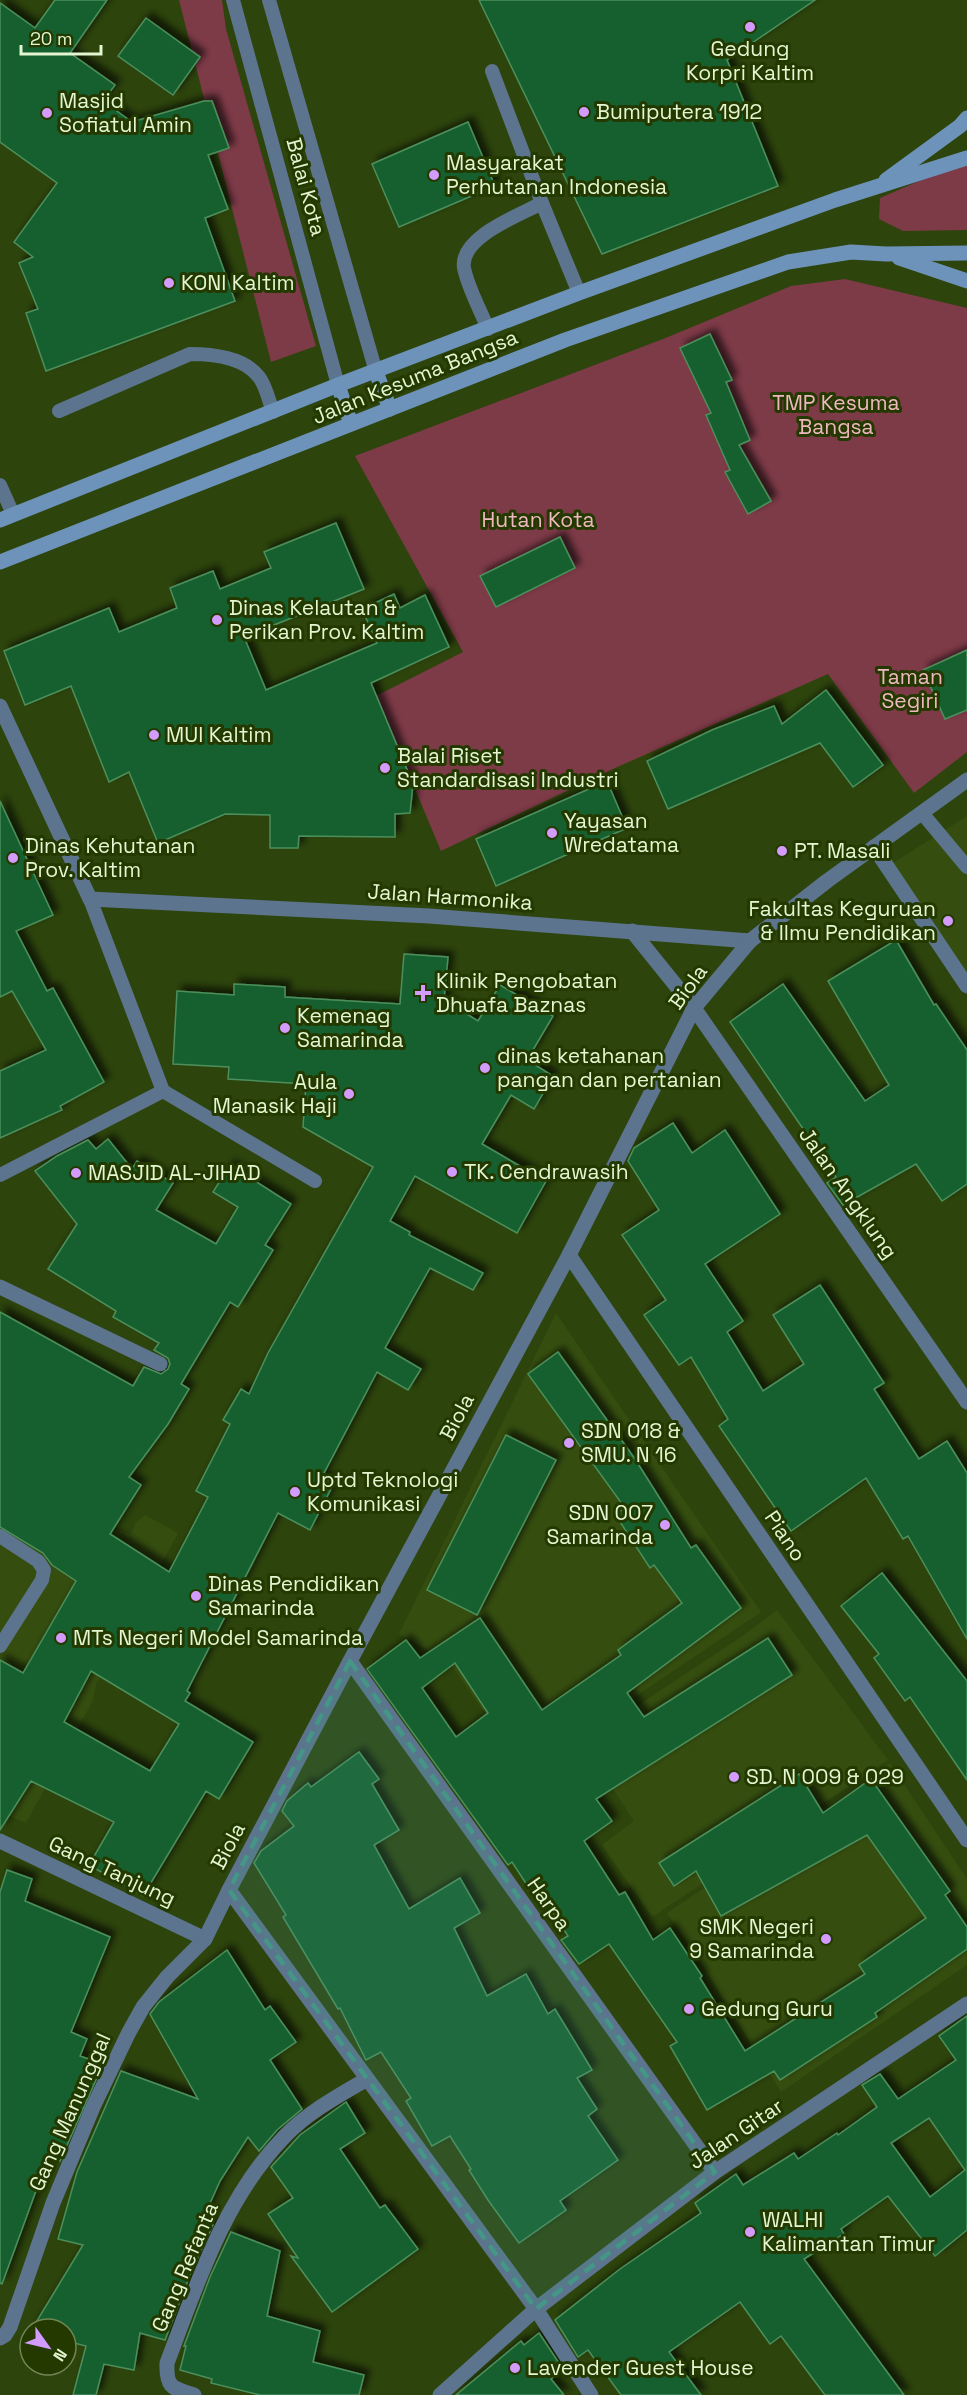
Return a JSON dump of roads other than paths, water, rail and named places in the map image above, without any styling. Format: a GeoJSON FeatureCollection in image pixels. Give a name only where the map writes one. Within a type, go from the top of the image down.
{"type":"FeatureCollection","features":[{"type":"Feature","properties":{"kind":"street"},"geometry":{"type":"LineString","coordinates":[[873,189],[945,138],[967,118]]}},
{"type":"Feature","properties":{"kind":"street","name":"Jalan Kesuma Bangsa"},"geometry":{"type":"LineString","coordinates":[[6,517],[338,385],[579,293],[835,200],[967,158]]}},
{"type":"Feature","properties":{"kind":"street","name":"Jalan Kesuma Bangsa"},"geometry":{"type":"LineString","coordinates":[[0,562],[565,340],[788,262],[851,252],[886,254]]}},
{"type":"Feature","properties":{"kind":"street"},"geometry":{"type":"LineString","coordinates":[[886,254],[967,252]]}},
{"type":"Feature","properties":{"kind":"street"},"geometry":{"type":"LineString","coordinates":[[886,254],[967,281]]}},
{"type":"Feature","properties":{"kind":"street"},"geometry":{"type":"LineString","coordinates":[[376,372],[390,409]]}},
{"type":"Feature","properties":{"kind":"street"},"geometry":{"type":"LineString","coordinates":[[338,385],[351,424]]}},
{"type":"Feature","properties":{"kind":"street"},"geometry":{"type":"LineString","coordinates":[[0,706],[90,899]]}},
{"type":"Feature","properties":{"kind":"street"},"geometry":{"type":"LineString","coordinates":[[750,942],[874,847],[967,780]]}},
{"type":"Feature","properties":{"kind":"street"},"geometry":{"type":"LineString","coordinates":[[874,847],[967,986]]}},
{"type":"Feature","properties":{"kind":"street","name":"Jalan Harmonika"},"geometry":{"type":"LineString","coordinates":[[90,899],[429,916],[750,942]]}},
{"type":"Feature","properties":{"kind":"street","name":"Jalan Angklung"},"geometry":{"type":"LineString","coordinates":[[632,931],[694,1008],[967,1402]]}},
{"type":"Feature","properties":{"kind":"street","name":"Biola"},"geometry":{"type":"LineString","coordinates":[[214,1923],[228,1890],[569,1255],[694,1008],[750,942]]}},
{"type":"Feature","properties":{"kind":"street","name":"Piano"},"geometry":{"type":"LineString","coordinates":[[569,1255],[967,1839]]}},
{"type":"Feature","properties":{"kind":"street"},"geometry":{"type":"LineString","coordinates":[[0,1287],[160,1364]]}},
{"type":"Feature","properties":{"kind":"street","name":"Harpa"},"geometry":{"type":"LineString","coordinates":[[350,1661],[715,2172]]}},
{"type":"Feature","properties":{"kind":"street","name":"Gang Tanjung"},"geometry":{"type":"LineString","coordinates":[[0,1841],[206,1939]]}},
{"type":"Feature","properties":{"kind":"street"},"geometry":{"type":"LineString","coordinates":[[228,1890],[536,2309],[591,2395]]}},
{"type":"Feature","properties":{"kind":"street","name":"Gang Manunggal"},"geometry":{"type":"LineString","coordinates":[[0,2338],[10,2327],[53,2203],[93,2108],[128,2034],[143,2007],[167,1977],[206,1939],[214,1923]]}},
{"type":"Feature","properties":{"kind":"street","name":"Jalan Gitar"},"geometry":{"type":"LineString","coordinates":[[440,2395],[536,2309],[715,2172],[967,2004]]}},
{"type":"Feature","properties":{"kind":"street","name":"Gang Refanta"},"geometry":{"type":"LineString","coordinates":[[194,2395],[170,2386],[166,2379],[170,2355],[212,2245],[240,2194],[285,2136],[322,2106],[367,2079]]}},
{"type":"Feature","properties":{"kind":"lane","name":"Balai Kota"},"geometry":{"type":"LineString","coordinates":[[233,0],[338,385]]}},
{"type":"Feature","properties":{"kind":"lane","name":"Balai Kota"},"geometry":{"type":"LineString","coordinates":[[269,0],[376,372]]}},
{"type":"Feature","properties":{"kind":"lane"},"geometry":{"type":"LineString","coordinates":[[492,71],[579,293]]}},
{"type":"Feature","properties":{"kind":"lane"},"geometry":{"type":"LineString","coordinates":[[488,328],[466,273],[464,257],[473,243],[490,230],[542,203]]}},
{"type":"Feature","properties":{"kind":"lane"},"geometry":{"type":"LineString","coordinates":[[59,411],[190,354],[208,354],[221,355],[252,371],[260,378],[273,412]]}},
{"type":"Feature","properties":{"kind":"lane"},"geometry":{"type":"LineString","coordinates":[[0,485],[6,517]]}},
{"type":"Feature","properties":{"kind":"lane"},"geometry":{"type":"LineString","coordinates":[[922,813],[967,867]]}},
{"type":"Feature","properties":{"kind":"lane"},"geometry":{"type":"LineString","coordinates":[[90,899],[163,1091],[315,1181]]}},
{"type":"Feature","properties":{"kind":"lane"},"geometry":{"type":"LineString","coordinates":[[0,1175],[163,1091]]}},
{"type":"Feature","properties":{"kind":"lane"},"geometry":{"type":"LineString","coordinates":[[0,1536],[38,1561],[44,1570],[42,1580],[0,1646]]}},
{"type":"Feature","properties":{"kind":"place","name":"Gedung Korpri Kaltim"},"geometry":{"type":"Point","coordinates":[750,27]}},
{"type":"Feature","properties":{"kind":"place","name":"Bumiputera 1912"},"geometry":{"type":"Point","coordinates":[584,112]}},
{"type":"Feature","properties":{"kind":"place","name":"Masjid Sofiatul Amin"},"geometry":{"type":"Point","coordinates":[47,113]}},
{"type":"Feature","properties":{"kind":"place","name":"Masyarakat Perhutanan Indonesia"},"geometry":{"type":"Point","coordinates":[434,175]}},
{"type":"Feature","properties":{"kind":"place","name":"KONI Kaltim"},"geometry":{"type":"Point","coordinates":[169,283]}},
{"type":"Feature","properties":{"kind":"place","name":"Dinas Kelautan & Perikan Prov. Kaltim"},"geometry":{"type":"Point","coordinates":[217,620]}},
{"type":"Feature","properties":{"kind":"place","name":"MUI Kaltim"},"geometry":{"type":"Point","coordinates":[154,735]}},
{"type":"Feature","properties":{"kind":"place","name":"Balai Riset Standardisasi Industri"},"geometry":{"type":"Point","coordinates":[385,768]}},
{"type":"Feature","properties":{"kind":"place","name":"Yayasan Wredatama"},"geometry":{"type":"Point","coordinates":[552,833]}},
{"type":"Feature","properties":{"kind":"place","name":"PT. Masali"},"geometry":{"type":"Point","coordinates":[782,851]}},
{"type":"Feature","properties":{"kind":"place","name":"Dinas Kehutanan Prov. Kaltim"},"geometry":{"type":"Point","coordinates":[13,858]}},
{"type":"Feature","properties":{"kind":"place","name":"Fakultas Keguruan & Ilmu Pendidikan"},"geometry":{"type":"Point","coordinates":[948,921]}},
{"type":"Feature","properties":{"kind":"place","name":"Klinik Pengobatan Dhuafa Baznas"},"geometry":{"type":"Point","coordinates":[423,993]}},
{"type":"Feature","properties":{"kind":"place","name":"Kemenag Samarinda"},"geometry":{"type":"Point","coordinates":[285,1028]}},
{"type":"Feature","properties":{"kind":"place","name":"dinas ketahanan pangan dan pertanian"},"geometry":{"type":"Point","coordinates":[485,1068]}},
{"type":"Feature","properties":{"kind":"place","name":"Aula Manasik Haji"},"geometry":{"type":"Point","coordinates":[349,1094]}},
{"type":"Feature","properties":{"kind":"place","name":"TK. Cendrawasih"},"geometry":{"type":"Point","coordinates":[452,1172]}},
{"type":"Feature","properties":{"kind":"place","name":"MASJID AL-JIHAD"},"geometry":{"type":"Point","coordinates":[76,1173]}},
{"type":"Feature","properties":{"kind":"place","name":"SDN 018 & SMU. N 16"},"geometry":{"type":"Point","coordinates":[569,1443]}},
{"type":"Feature","properties":{"kind":"place","name":"Uptd Teknologi Komunikasi"},"geometry":{"type":"Point","coordinates":[295,1492]}},
{"type":"Feature","properties":{"kind":"place","name":"SDN 007 Samarinda"},"geometry":{"type":"Point","coordinates":[665,1525]}},
{"type":"Feature","properties":{"kind":"place","name":"Dinas Pendidikan Samarinda"},"geometry":{"type":"Point","coordinates":[196,1596]}},
{"type":"Feature","properties":{"kind":"place","name":"MTs Negeri Model Samarinda"},"geometry":{"type":"Point","coordinates":[61,1638]}},
{"type":"Feature","properties":{"kind":"place","name":"SD. N 009 & 029"},"geometry":{"type":"Point","coordinates":[734,1777]}},
{"type":"Feature","properties":{"kind":"place","name":"SMK Negeri 9 Samarinda"},"geometry":{"type":"Point","coordinates":[826,1939]}},
{"type":"Feature","properties":{"kind":"place","name":"Gedung Guru"},"geometry":{"type":"Point","coordinates":[689,2009]}},
{"type":"Feature","properties":{"kind":"place","name":"WALHI Kalimantan Timur"},"geometry":{"type":"Point","coordinates":[750,2232]}},
{"type":"Feature","properties":{"kind":"place","name":"Lavender Guest House"},"geometry":{"type":"Point","coordinates":[515,2368]}},
{"type":"Feature","properties":{"kind":"park label","name":"TMP Kesuma Bangsa"},"geometry":{"type":"Point","coordinates":[836,415]}},
{"type":"Feature","properties":{"kind":"park label","name":"Hutan Kota"},"geometry":{"type":"Point","coordinates":[538,520]}},
{"type":"Feature","properties":{"kind":"park label","name":"Taman Segiri"},"geometry":{"type":"Point","coordinates":[910,689]}}]}
